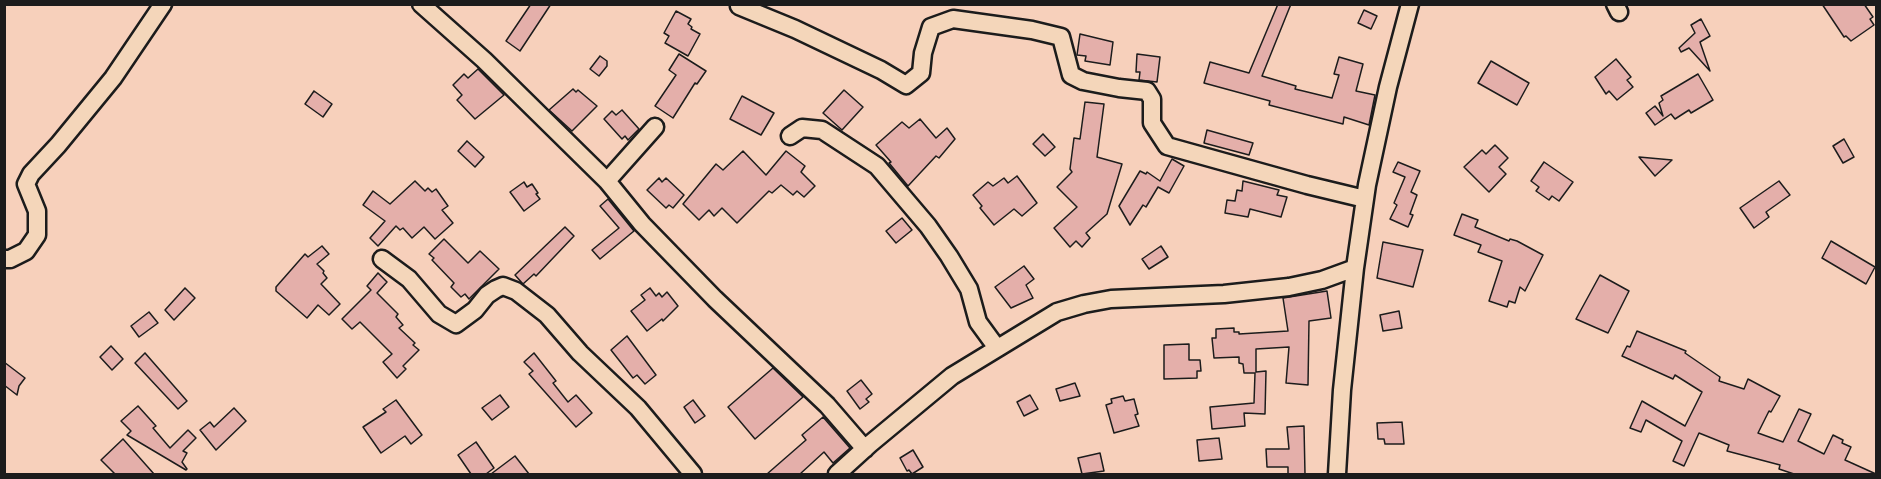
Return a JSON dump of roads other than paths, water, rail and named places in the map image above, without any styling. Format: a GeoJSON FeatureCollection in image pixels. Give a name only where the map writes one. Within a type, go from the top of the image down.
{"type":"FeatureCollection","features":[{"type":"Feature","properties":{"kind":"street"},"geometry":{"type":"LineString","coordinates":[[4,258],[10,259],[26,251],[37,235],[37,212],[26,184],[32,174],[113,78],[164,4]]}},
{"type":"Feature","properties":{"kind":"street"},"geometry":{"type":"LineString","coordinates":[[421,4],[484,60],[606,181],[642,224],[715,299],[827,405],[865,449]]}},
{"type":"Feature","properties":{"kind":"street"},"geometry":{"type":"LineString","coordinates":[[1337,474],[1342,390],[1365,199],[1388,87],[1410,4]]}},
{"type":"Feature","properties":{"kind":"street"},"geometry":{"type":"LineString","coordinates":[[739,6],[806,34],[881,70],[906,85],[921,73],[923,53],[931,27],[953,19],[1060,37],[1071,75],[1083,81],[1147,91],[1152,99],[1152,123],[1167,146],[1365,199]]}},
{"type":"Feature","properties":{"kind":"street"},"geometry":{"type":"LineString","coordinates":[[606,181],[655,127]]}},
{"type":"Feature","properties":{"kind":"street"},"geometry":{"type":"LineString","coordinates":[[790,136],[802,128],[822,130],[876,166],[928,226],[949,256],[969,289],[978,322],[997,348]]}},
{"type":"Feature","properties":{"kind":"street"},"geometry":{"type":"LineString","coordinates":[[382,259],[409,279],[439,314],[456,324],[496,289],[503,286],[516,291],[547,315],[580,353],[638,408],[693,474]]}},
{"type":"Feature","properties":{"kind":"street"},"geometry":{"type":"LineString","coordinates":[[837,474],[952,376],[1058,312],[1111,298],[1224,294],[1289,287],[1322,280],[1355,268]]}}]}
